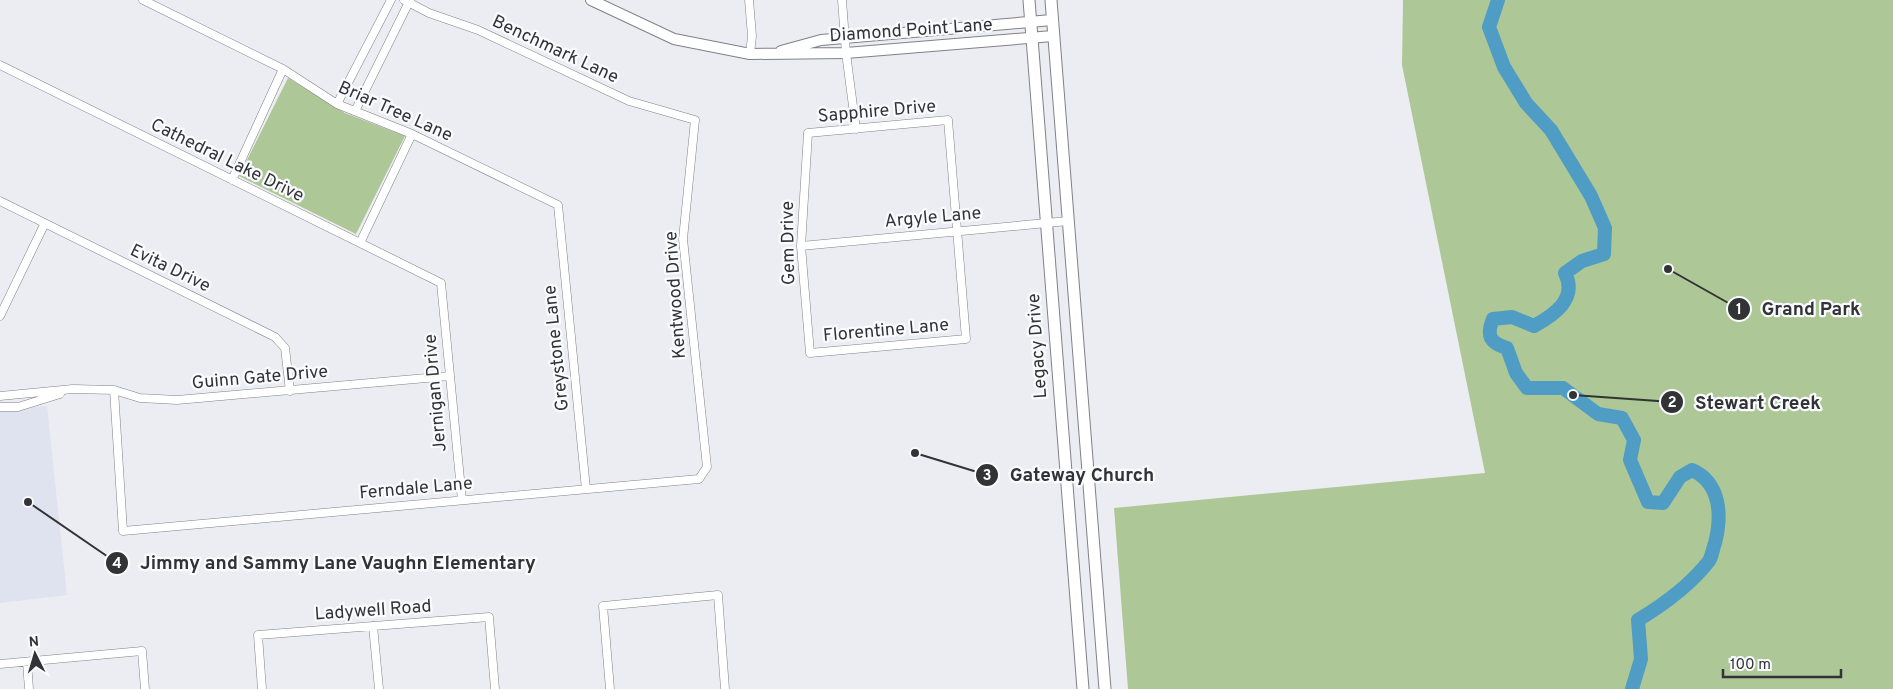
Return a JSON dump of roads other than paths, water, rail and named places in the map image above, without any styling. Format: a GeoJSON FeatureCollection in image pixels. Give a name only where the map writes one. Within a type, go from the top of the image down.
{"type":"FeatureCollection","features":[{"type":"Feature","properties":{"kind":"main road","name":"Legacy Drive"},"geometry":{"type":"LineString","coordinates":[[1029,0],[1083,689]]}},
{"type":"Feature","properties":{"kind":"main road"},"geometry":{"type":"LineString","coordinates":[[1051,0],[1106,689]]}},
{"type":"Feature","properties":{"kind":"main road"},"geometry":{"type":"LineString","coordinates":[[1068,505],[1090,503]]}},
{"type":"Feature","properties":{"kind":"street","name":"Briar Tree Lane"},"geometry":{"type":"LineString","coordinates":[[143,0],[284,69],[336,104],[412,134],[558,205]]}},
{"type":"Feature","properties":{"kind":"street"},"geometry":{"type":"LineString","coordinates":[[336,104],[392,0]]}},
{"type":"Feature","properties":{"kind":"street","name":"Diamond Point Lane"},"geometry":{"type":"LineString","coordinates":[[591,0],[674,39],[750,54],[846,53],[1053,36]]}},
{"type":"Feature","properties":{"kind":"street"},"geometry":{"type":"LineString","coordinates":[[749,0],[750,54]]}},
{"type":"Feature","properties":{"kind":"street"},"geometry":{"type":"LineString","coordinates":[[842,0],[846,53],[856,129]]}},
{"type":"Feature","properties":{"kind":"street"},"geometry":{"type":"LineString","coordinates":[[354,111],[408,1]]}},
{"type":"Feature","properties":{"kind":"street","name":"Benchmark Lane"},"geometry":{"type":"LineString","coordinates":[[408,1],[429,13],[486,34],[629,101],[695,120]]}},
{"type":"Feature","properties":{"kind":"street","name":"Diamond Point Lane"},"geometry":{"type":"LineString","coordinates":[[771,54],[821,40],[1052,20]]}},
{"type":"Feature","properties":{"kind":"street","name":"Cathedral Lake Drive"},"geometry":{"type":"LineString","coordinates":[[0,65],[441,283]]}},
{"type":"Feature","properties":{"kind":"street"},"geometry":{"type":"LineString","coordinates":[[232,180],[284,69]]}},
{"type":"Feature","properties":{"kind":"street","name":"Kentwood Drive"},"geometry":{"type":"LineString","coordinates":[[695,120],[683,239],[707,467]]}},
{"type":"Feature","properties":{"kind":"street","name":"Sapphire Drive"},"geometry":{"type":"LineString","coordinates":[[808,133],[948,120],[957,232]]}},
{"type":"Feature","properties":{"kind":"street","name":"Gem Drive"},"geometry":{"type":"LineString","coordinates":[[808,133],[801,246],[810,353]]}},
{"type":"Feature","properties":{"kind":"street"},"geometry":{"type":"LineString","coordinates":[[360,242],[412,134]]}},
{"type":"Feature","properties":{"kind":"street","name":"Evita Drive"},"geometry":{"type":"LineString","coordinates":[[0,202],[275,337],[285,348],[290,391]]}},
{"type":"Feature","properties":{"kind":"street","name":"Greystone Lane"},"geometry":{"type":"LineString","coordinates":[[558,205],[586,489]]}},
{"type":"Feature","properties":{"kind":"street","name":"Argyle Lane"},"geometry":{"type":"LineString","coordinates":[[801,246],[1068,220]]}},
{"type":"Feature","properties":{"kind":"street"},"geometry":{"type":"LineString","coordinates":[[0,316],[44,225]]}},
{"type":"Feature","properties":{"kind":"street","name":"Florentine Lane"},"geometry":{"type":"LineString","coordinates":[[810,353],[966,339],[957,232]]}},
{"type":"Feature","properties":{"kind":"street","name":"Jernigan Drive"},"geometry":{"type":"LineString","coordinates":[[441,283],[462,500]]}},
{"type":"Feature","properties":{"kind":"street","name":"Guinn Gate Drive"},"geometry":{"type":"LineString","coordinates":[[0,396],[73,390],[114,390],[140,398],[177,400],[449,376]]}},
{"type":"Feature","properties":{"kind":"street","name":"Guinn Gate Drive"},"geometry":{"type":"LineString","coordinates":[[0,407],[18,407],[73,390]]}},
{"type":"Feature","properties":{"kind":"street","name":"Ferndale Lane"},"geometry":{"type":"LineString","coordinates":[[114,390],[123,531],[699,479],[707,467]]}},
{"type":"Feature","properties":{"kind":"street"},"geometry":{"type":"LineString","coordinates":[[610,689],[603,606],[718,595],[725,689]]}},
{"type":"Feature","properties":{"kind":"street","name":"Ladywell Road"},"geometry":{"type":"LineString","coordinates":[[262,689],[258,635],[489,617],[495,689]]}},
{"type":"Feature","properties":{"kind":"street"},"geometry":{"type":"LineString","coordinates":[[373,626],[378,689]]}},
{"type":"Feature","properties":{"kind":"street"},"geometry":{"type":"LineString","coordinates":[[0,664],[142,651],[145,689]]}},
{"type":"Feature","properties":{"kind":"street"},"geometry":{"type":"LineString","coordinates":[[27,662],[29,689]]}},
{"type":"Feature","properties":{"kind":"waterway"},"geometry":{"type":"LineString","coordinates":[[1498,0],[1489,27],[1504,67],[1526,103],[1551,130],[1591,196],[1605,228],[1604,254],[1582,261],[1565,273],[1568,291],[1562,305],[1556,311],[1534,326],[1512,317],[1493,319],[1490,330],[1491,338],[1497,344],[1507,348],[1516,373],[1527,388],[1563,388],[1598,414],[1622,418],[1634,440],[1630,460],[1648,502],[1663,503],[1680,477],[1692,470],[1709,483],[1717,501],[1717,533],[1709,561],[1676,594],[1638,620],[1641,659],[1632,689]]}},
{"type":"Feature","properties":{"kind":"place","name":"Grand Park"},"geometry":{"type":"Point","coordinates":[1668,269]}},
{"type":"Feature","properties":{"kind":"place","name":"Stewart Creek"},"geometry":{"type":"Point","coordinates":[1573,395]}},
{"type":"Feature","properties":{"kind":"place","name":"Gateway Church"},"geometry":{"type":"Point","coordinates":[915,453]}},
{"type":"Feature","properties":{"kind":"place","name":"Jimmy and Sammy Lane Vaughn Elementary"},"geometry":{"type":"Point","coordinates":[28,502]}}]}
